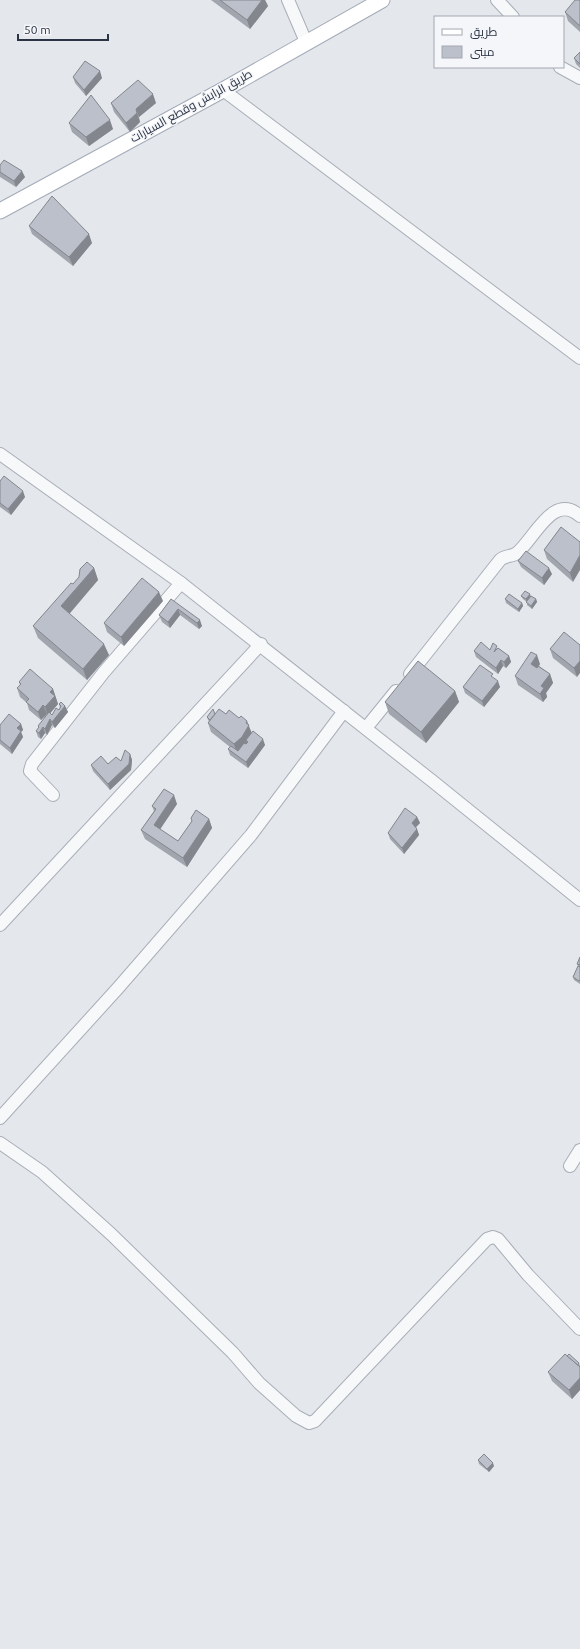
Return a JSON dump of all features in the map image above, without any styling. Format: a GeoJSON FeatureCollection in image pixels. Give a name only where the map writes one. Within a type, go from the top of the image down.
{"type":"FeatureCollection","features":[{"type":"Feature","properties":{"kind":"main road","name":"طريق الرابش وقطع السيارات"},"geometry":{"type":"LineString","coordinates":[[0,211],[223,90],[382,0]]}},
{"type":"Feature","properties":{"kind":"street"},"geometry":{"type":"LineString","coordinates":[[288,0],[306,42]]}},
{"type":"Feature","properties":{"kind":"street"},"geometry":{"type":"LineString","coordinates":[[497,0],[512,16]]}},
{"type":"Feature","properties":{"kind":"street"},"geometry":{"type":"LineString","coordinates":[[562,68],[580,78]]}},
{"type":"Feature","properties":{"kind":"street"},"geometry":{"type":"LineString","coordinates":[[223,90],[580,358]]}},
{"type":"Feature","properties":{"kind":"street"},"geometry":{"type":"LineString","coordinates":[[0,454],[181,583],[261,644],[580,900]]}},
{"type":"Feature","properties":{"kind":"street"},"geometry":{"type":"LineString","coordinates":[[366,728],[500,560],[504,557],[516,554],[542,523],[561,508],[568,508],[580,516]]}},
{"type":"Feature","properties":{"kind":"street"},"geometry":{"type":"LineString","coordinates":[[53,795],[30,771],[32,764],[104,672],[181,583]]}},
{"type":"Feature","properties":{"kind":"street"},"geometry":{"type":"LineString","coordinates":[[0,925],[261,644]]}},
{"type":"Feature","properties":{"kind":"street"},"geometry":{"type":"LineString","coordinates":[[0,1118],[118,988],[251,835],[344,711]]}},
{"type":"Feature","properties":{"kind":"street"},"geometry":{"type":"LineString","coordinates":[[0,1143],[42,1172],[111,1234],[233,1353],[259,1383],[296,1416],[309,1423],[315,1421],[487,1239],[492,1237],[498,1239],[528,1274],[580,1329]]}},
{"type":"Feature","properties":{"kind":"street"},"geometry":{"type":"LineString","coordinates":[[570,1166],[580,1150]]}},
{"type":"Feature","properties":{"kind":"building"},"geometry":{"type":"Polygon","coordinates":[[[220,0],[262,0],[247,20],[220,0]]]}},
{"type":"Feature","properties":{"kind":"building"},"geometry":{"type":"Polygon","coordinates":[[[575,0],[580,0],[580,26],[565,12],[575,0]]]}},
{"type":"Feature","properties":{"kind":"building"},"geometry":{"type":"Polygon","coordinates":[[[580,52],[580,64],[574,58],[580,52]]]}},
{"type":"Feature","properties":{"kind":"building"},"geometry":{"type":"Polygon","coordinates":[[[85,61],[100,71],[84,90],[73,77],[85,61]]]}},
{"type":"Feature","properties":{"kind":"building"},"geometry":{"type":"Polygon","coordinates":[[[138,80],[153,94],[136,109],[137,113],[126,123],[111,103],[138,80]]]}},
{"type":"Feature","properties":{"kind":"building"},"geometry":{"type":"Polygon","coordinates":[[[91,95],[110,120],[86,137],[69,123],[91,95]]]}},
{"type":"Feature","properties":{"kind":"building"},"geometry":{"type":"Polygon","coordinates":[[[4,160],[22,171],[14,181],[0,172],[0,165],[4,160]]]}},
{"type":"Feature","properties":{"kind":"building"},"geometry":{"type":"Polygon","coordinates":[[[52,196],[89,234],[69,257],[29,226],[52,196]]]}},
{"type":"Feature","properties":{"kind":"building"},"geometry":{"type":"Polygon","coordinates":[[[4,476],[23,491],[8,509],[0,503],[0,481],[4,476]]]}},
{"type":"Feature","properties":{"kind":"building"},"geometry":{"type":"Polygon","coordinates":[[[561,527],[580,542],[580,555],[570,573],[544,550],[561,527]]]}},
{"type":"Feature","properties":{"kind":"building"},"geometry":{"type":"Polygon","coordinates":[[[526,551],[549,568],[542,578],[518,561],[526,551]]]}},
{"type":"Feature","properties":{"kind":"building"},"geometry":{"type":"Polygon","coordinates":[[[87,562],[94,568],[61,606],[104,644],[83,669],[33,626],[71,583],[73,584],[79,577],[80,569],[87,562]]]}},
{"type":"Feature","properties":{"kind":"building"},"geometry":{"type":"Polygon","coordinates":[[[142,578],[159,592],[121,637],[104,623],[142,578]]]}},
{"type":"Feature","properties":{"kind":"building"},"geometry":{"type":"Polygon","coordinates":[[[525,591],[530,594],[526,599],[521,596],[525,591]]]}},
{"type":"Feature","properties":{"kind":"building"},"geometry":{"type":"Polygon","coordinates":[[[509,594],[522,603],[518,609],[505,599],[509,594]]]}},
{"type":"Feature","properties":{"kind":"building"},"geometry":{"type":"Polygon","coordinates":[[[531,596],[536,599],[531,606],[526,602],[531,596]]]}},
{"type":"Feature","properties":{"kind":"building"},"geometry":{"type":"Polygon","coordinates":[[[171,599],[200,620],[197,623],[178,609],[168,622],[159,615],[171,599]]]}},
{"type":"Feature","properties":{"kind":"building"},"geometry":{"type":"Polygon","coordinates":[[[564,632],[580,645],[580,661],[574,668],[550,649],[564,632]]]}},
{"type":"Feature","properties":{"kind":"building"},"geometry":{"type":"Polygon","coordinates":[[[481,642],[490,650],[493,643],[497,646],[494,652],[498,648],[509,656],[504,662],[501,660],[496,668],[474,651],[481,642]]]}},
{"type":"Feature","properties":{"kind":"building"},"geometry":{"type":"Polygon","coordinates":[[[531,652],[537,655],[531,664],[537,668],[538,666],[550,674],[541,686],[544,688],[540,694],[515,676],[531,652]]]}},
{"type":"Feature","properties":{"kind":"building"},"geometry":{"type":"Polygon","coordinates":[[[418,661],[455,691],[421,732],[385,702],[418,661]]]}},
{"type":"Feature","properties":{"kind":"building"},"geometry":{"type":"Polygon","coordinates":[[[480,665],[493,674],[491,676],[498,681],[482,701],[463,687],[480,665]]]}},
{"type":"Feature","properties":{"kind":"building"},"geometry":{"type":"Polygon","coordinates":[[[30,669],[53,689],[50,692],[55,696],[45,707],[43,705],[38,712],[26,702],[29,699],[17,688],[21,684],[19,682],[30,669]]]}},
{"type":"Feature","properties":{"kind":"building"},"geometry":{"type":"Polygon","coordinates":[[[61,702],[65,706],[52,722],[50,719],[45,729],[43,727],[39,733],[36,731],[49,712],[52,715],[56,708],[59,710],[61,706],[59,704],[61,702]]]}},
{"type":"Feature","properties":{"kind":"building"},"geometry":{"type":"Polygon","coordinates":[[[213,709],[215,714],[210,720],[207,717],[213,709]]]}},
{"type":"Feature","properties":{"kind":"building"},"geometry":{"type":"Polygon","coordinates":[[[219,709],[226,714],[229,710],[239,718],[241,716],[249,725],[242,737],[234,744],[208,723],[219,709]]]}},
{"type":"Feature","properties":{"kind":"building"},"geometry":{"type":"Polygon","coordinates":[[[9,714],[21,724],[17,728],[21,731],[10,748],[0,740],[0,725],[9,714]]]}},
{"type":"Feature","properties":{"kind":"building"},"geometry":{"type":"Polygon","coordinates":[[[253,731],[263,739],[246,762],[228,749],[231,746],[238,751],[244,743],[246,744],[248,742],[246,740],[253,731]]]}},
{"type":"Feature","properties":{"kind":"building"},"geometry":{"type":"Polygon","coordinates":[[[125,750],[130,754],[129,764],[108,784],[91,765],[101,756],[108,764],[116,757],[121,761],[125,750]]]}},
{"type":"Feature","properties":{"kind":"building"},"geometry":{"type":"Polygon","coordinates":[[[164,789],[174,795],[154,825],[178,841],[192,821],[191,818],[196,810],[209,819],[183,858],[141,830],[156,809],[152,806],[164,789]]]}},
{"type":"Feature","properties":{"kind":"building"},"geometry":{"type":"Polygon","coordinates":[[[405,808],[417,817],[412,823],[417,829],[402,848],[388,833],[405,808]]]}},
{"type":"Feature","properties":{"kind":"building"},"geometry":{"type":"Polygon","coordinates":[[[580,957],[580,965],[577,964],[580,957]]]}},
{"type":"Feature","properties":{"kind":"building"},"geometry":{"type":"Polygon","coordinates":[[[578,966],[580,967],[579,981],[573,977],[578,966]]]}},
{"type":"Feature","properties":{"kind":"building"},"geometry":{"type":"Polygon","coordinates":[[[565,1354],[580,1367],[580,1378],[569,1390],[548,1372],[565,1354]]]}},
{"type":"Feature","properties":{"kind":"building"},"geometry":{"type":"Polygon","coordinates":[[[569,1354],[579,1363],[578,1365],[567,1356],[569,1354]]]}},
{"type":"Feature","properties":{"kind":"building"},"geometry":{"type":"Polygon","coordinates":[[[484,1454],[493,1463],[487,1469],[478,1460],[484,1454]]]}}]}
